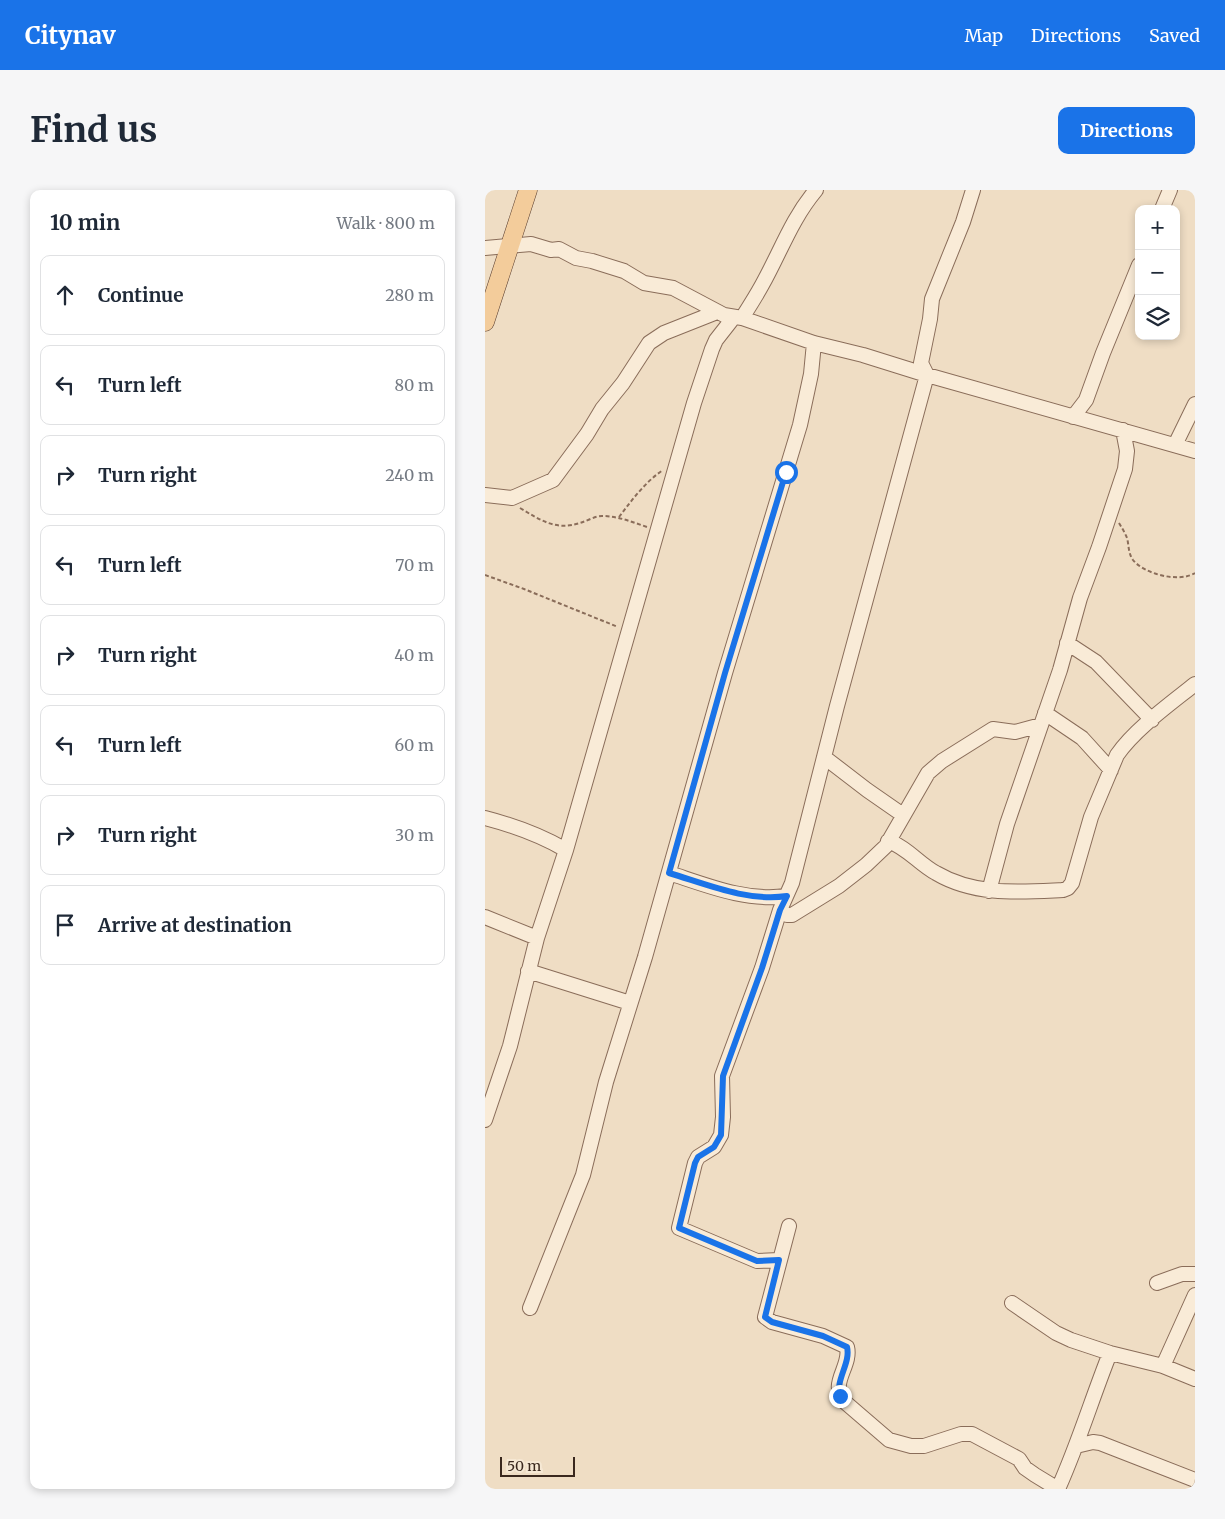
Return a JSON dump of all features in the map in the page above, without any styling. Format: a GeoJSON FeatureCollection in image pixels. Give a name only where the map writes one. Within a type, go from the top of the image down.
{"type":"FeatureCollection","features":[{"type":"Feature","properties":{"kind":"main road"},"geometry":{"type":"LineString","coordinates":[[485,322],[488,304],[528,190]]}},
{"type":"Feature","properties":{"kind":"street"},"geometry":{"type":"LineString","coordinates":[[485,1120],[510,1046],[537,938],[566,850],[694,403],[712,349],[716,340],[738,318],[762,285],[788,230],[802,207],[816,190]]}},
{"type":"Feature","properties":{"kind":"street"},"geometry":{"type":"LineString","coordinates":[[779,1260],[757,1261],[679,1228],[695,1163],[698,1157],[714,1147],[721,1135],[723,1076],[762,968],[780,910],[792,882],[869,586],[927,375],[921,363],[932,299],[963,222],[973,190]]}},
{"type":"Feature","properties":{"kind":"street"},"geometry":{"type":"LineString","coordinates":[[1165,205],[1171,190]]}},
{"type":"Feature","properties":{"kind":"street"},"geometry":{"type":"LineString","coordinates":[[485,248],[531,244],[551,250],[559,249],[576,258],[624,271],[644,283],[673,288],[717,312],[814,343],[863,355],[1195,451]]}},
{"type":"Feature","properties":{"kind":"street"},"geometry":{"type":"LineString","coordinates":[[1073,417],[1086,400],[1135,275]]}},
{"type":"Feature","properties":{"kind":"street"},"geometry":{"type":"LineString","coordinates":[[485,495],[512,498],[553,480],[649,343],[664,333],[717,312]]}},
{"type":"Feature","properties":{"kind":"street"},"geometry":{"type":"LineString","coordinates":[[530,1308],[583,1175],[606,1082],[669,873],[725,673],[800,425],[811,374],[814,343]]}},
{"type":"Feature","properties":{"kind":"street"},"geometry":{"type":"LineString","coordinates":[[1175,445],[1195,404]]}},
{"type":"Feature","properties":{"kind":"street"},"geometry":{"type":"LineString","coordinates":[[989,890],[1007,824],[1060,670],[1080,598],[1127,459],[1123,430]]}},
{"type":"Feature","properties":{"kind":"street"},"geometry":{"type":"LineString","coordinates":[[1067,643],[1096,662],[1152,720]]}},
{"type":"Feature","properties":{"kind":"street"},"geometry":{"type":"LineString","coordinates":[[888,841],[902,847],[936,874],[974,889],[1012,892],[1063,890],[1070,886],[1091,817],[1122,747],[1195,684]]}},
{"type":"Feature","properties":{"kind":"street"},"geometry":{"type":"LineString","coordinates":[[1043,719],[1082,738],[1111,770]]}},
{"type":"Feature","properties":{"kind":"street"},"geometry":{"type":"LineString","coordinates":[[780,910],[792,915],[839,886],[866,865],[888,841],[928,773],[942,761],[993,729],[1015,732],[1043,719]]}},
{"type":"Feature","properties":{"kind":"street"},"geometry":{"type":"LineString","coordinates":[[824,758],[903,815]]}},
{"type":"Feature","properties":{"kind":"street"},"geometry":{"type":"LineString","coordinates":[[485,818],[550,841],[566,850]]}},
{"type":"Feature","properties":{"kind":"street"},"geometry":{"type":"LineString","coordinates":[[669,873],[735,892],[771,898],[787,896]]}},
{"type":"Feature","properties":{"kind":"street"},"geometry":{"type":"LineString","coordinates":[[485,918],[537,938]]}},
{"type":"Feature","properties":{"kind":"street"},"geometry":{"type":"LineString","coordinates":[[528,971],[630,1003]]}},
{"type":"Feature","properties":{"kind":"street"},"geometry":{"type":"LineString","coordinates":[[789,1226],[765,1317],[772,1322],[823,1336],[847,1347],[848,1353],[838,1389],[840,1396],[889,1440],[911,1446],[924,1446],[961,1434],[973,1434],[1019,1459],[1025,1468],[1035,1476],[1058,1489],[1110,1353]]}},
{"type":"Feature","properties":{"kind":"street"},"geometry":{"type":"LineString","coordinates":[[1157,1283],[1169,1277],[1195,1274]]}},
{"type":"Feature","properties":{"kind":"street"},"geometry":{"type":"LineString","coordinates":[[1163,1366],[1195,1295]]}},
{"type":"Feature","properties":{"kind":"street"},"geometry":{"type":"LineString","coordinates":[[1012,1303],[1056,1333],[1110,1353],[1163,1366],[1195,1380]]}},
{"type":"Feature","properties":{"kind":"street"},"geometry":{"type":"LineString","coordinates":[[1076,1446],[1093,1442],[1100,1443],[1195,1480]]}},
{"type":"Feature","properties":{"kind":"path"},"geometry":{"type":"LineString","coordinates":[[619,517],[639,491],[655,475],[679,458]]}},
{"type":"Feature","properties":{"kind":"path"},"geometry":{"type":"LineString","coordinates":[[501,497],[539,520],[559,526],[569,527],[599,516],[619,517],[658,532]]}},
{"type":"Feature","properties":{"kind":"path"},"geometry":{"type":"LineString","coordinates":[[1111,511],[1127,537],[1129,552],[1133,560],[1144,570],[1174,578],[1191,576],[1195,573]]}},
{"type":"Feature","properties":{"kind":"path"},"geometry":{"type":"LineString","coordinates":[[485,576],[524,589],[629,632]]}},
{"type":"Feature","properties":{"kind":"route"},"geometry":{"type":"LineString","coordinates":[[786,472],[725,673],[669,873],[710,886],[755,896],[771,898],[787,896],[780,910],[762,968],[723,1076],[723,1117],[719,1142],[698,1157],[695,1163],[679,1228],[757,1261],[779,1260],[765,1317],[772,1322],[823,1336],[847,1347],[848,1353],[838,1389],[840,1396]]}}]}
